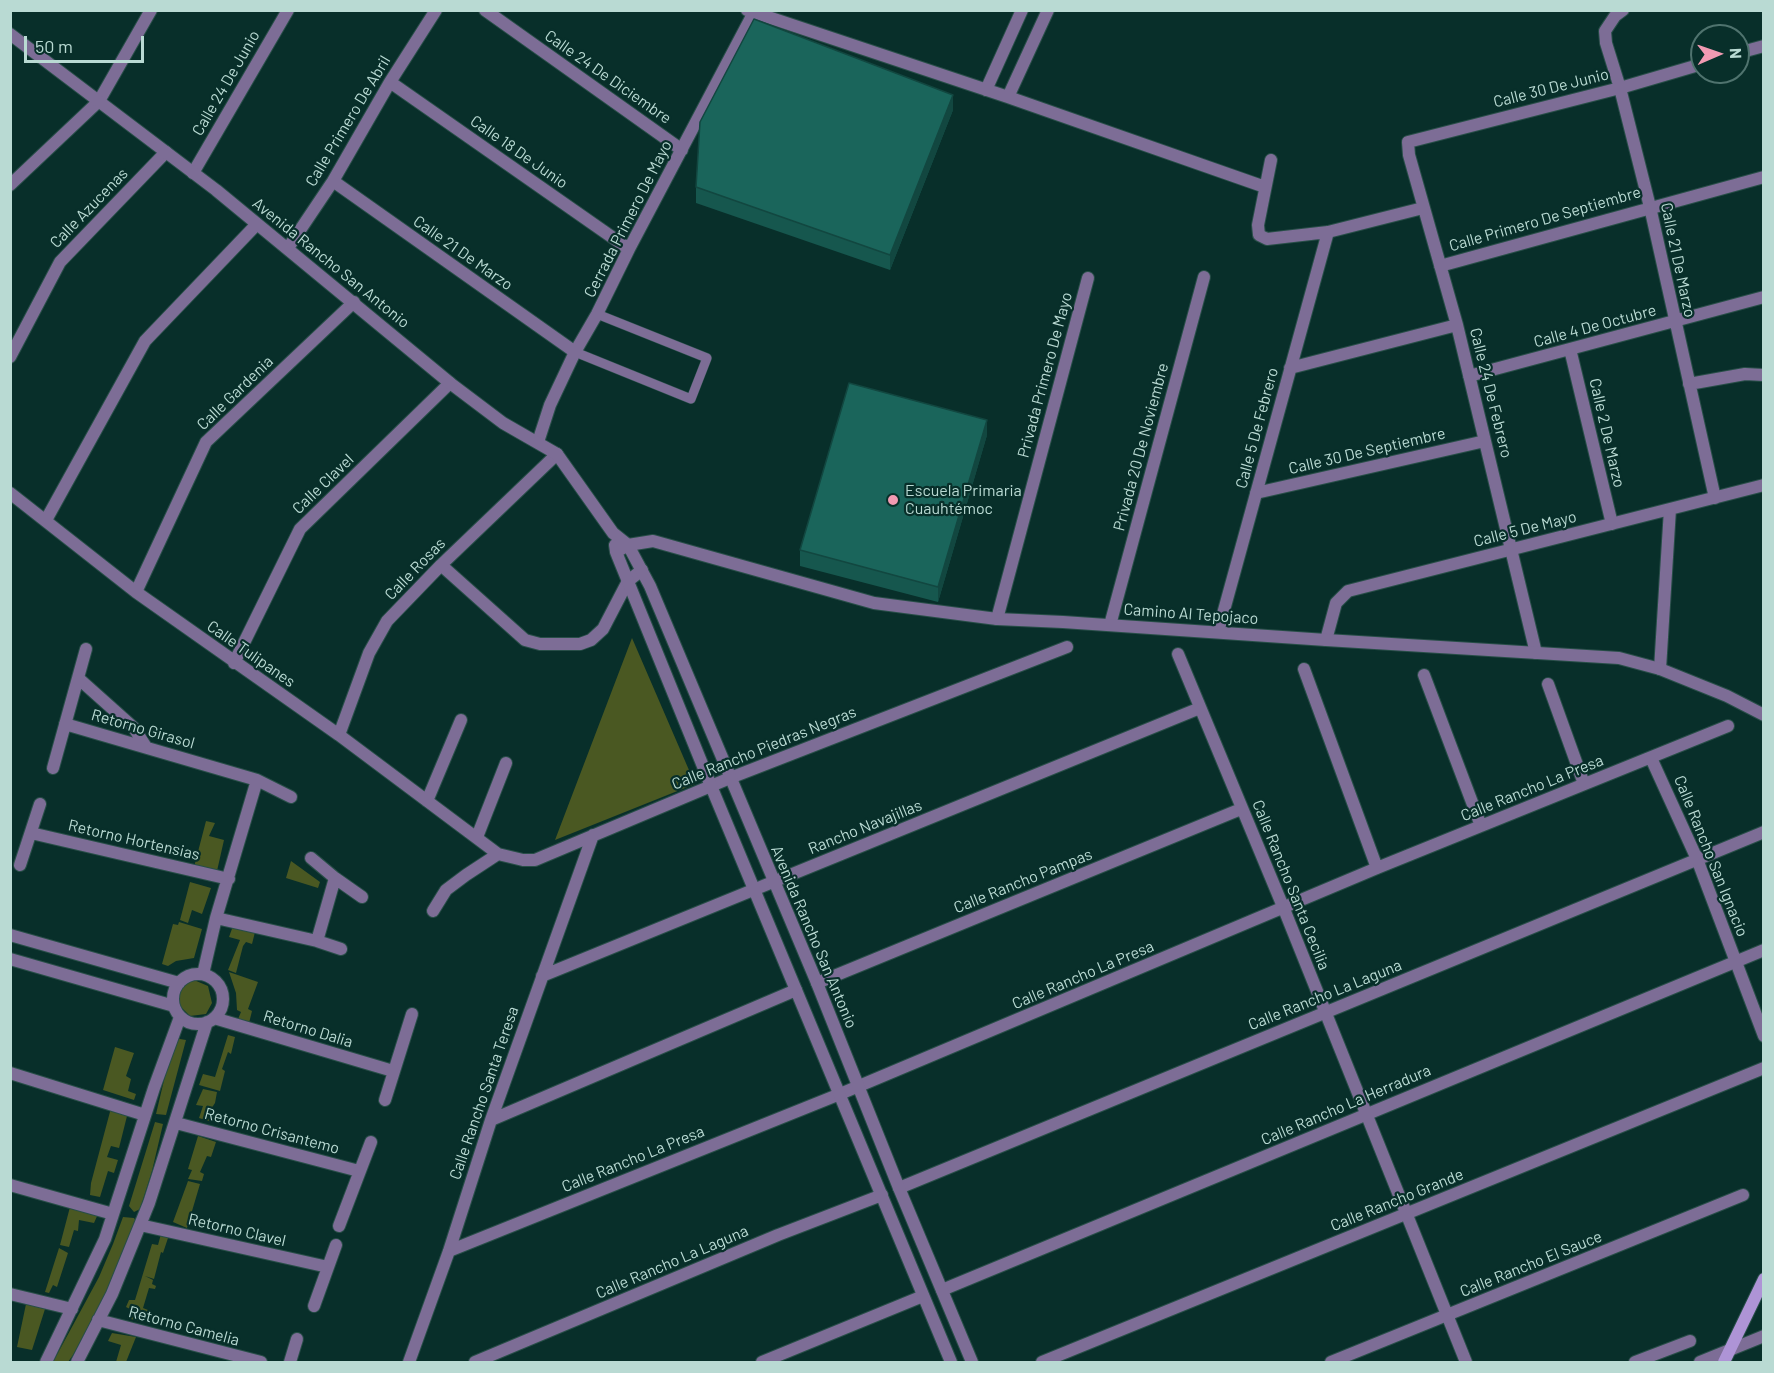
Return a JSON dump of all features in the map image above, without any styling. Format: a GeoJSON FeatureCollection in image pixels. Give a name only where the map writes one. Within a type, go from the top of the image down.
{"type":"FeatureCollection","features":[{"type":"Feature","properties":{"kind":"main road"},"geometry":{"type":"LineString","coordinates":[[1724,1362],[1764,1280]]}},
{"type":"Feature","properties":{"kind":"street"},"geometry":{"type":"LineString","coordinates":[[10,185],[99,101],[151,10]]}},
{"type":"Feature","properties":{"kind":"street","name":"Calle 24 De Junio"},"geometry":{"type":"LineString","coordinates":[[193,173],[288,10]]}},
{"type":"Feature","properties":{"kind":"street","name":"Calle Primero De Abril"},"geometry":{"type":"LineString","coordinates":[[288,248],[333,182],[390,82],[436,10]]}},
{"type":"Feature","properties":{"kind":"street","name":"Calle 24 De Diciembre"},"geometry":{"type":"LineString","coordinates":[[485,10],[682,150]]}},
{"type":"Feature","properties":{"kind":"street"},"geometry":{"type":"LineString","coordinates":[[986,90],[1022,10]]}},
{"type":"Feature","properties":{"kind":"street"},"geometry":{"type":"LineString","coordinates":[[1008,97],[1048,10]]}},
{"type":"Feature","properties":{"kind":"street","name":"Calle 21 De Marzo"},"geometry":{"type":"LineString","coordinates":[[1623,10],[1615,16],[1605,31],[1606,43],[1620,88],[1650,207],[1715,498]]}},
{"type":"Feature","properties":{"kind":"street"},"geometry":{"type":"LineString","coordinates":[[750,12],[1008,97],[1265,187]]}},
{"type":"Feature","properties":{"kind":"street","name":"Cerrada Primero De Mayo"},"geometry":{"type":"LineString","coordinates":[[538,442],[549,405],[575,352],[682,150],[750,12]]}},
{"type":"Feature","properties":{"kind":"street","name":"Avenida Rancho San Antonio"},"geometry":{"type":"LineString","coordinates":[[10,34],[288,248],[450,383],[503,423],[557,454],[613,533],[628,545],[651,586],[972,1362]]}},
{"type":"Feature","properties":{"kind":"street","name":"Calle 30 De Junio"},"geometry":{"type":"LineString","coordinates":[[1408,142],[1620,88],[1690,68]]}},
{"type":"Feature","properties":{"kind":"street","name":"Calle 18 De Junio"},"geometry":{"type":"LineString","coordinates":[[390,82],[629,249]]}},
{"type":"Feature","properties":{"kind":"street","name":"Calle 24 De Febrero"},"geometry":{"type":"LineString","coordinates":[[1408,142],[1409,155],[1423,208],[1457,325],[1536,653]]}},
{"type":"Feature","properties":{"kind":"street","name":"Calle Azucenas"},"geometry":{"type":"LineString","coordinates":[[10,357],[60,262],[166,152]]}},
{"type":"Feature","properties":{"kind":"street"},"geometry":{"type":"LineString","coordinates":[[1271,160],[1258,225],[1259,234],[1267,239],[1328,232],[1423,208]]}},
{"type":"Feature","properties":{"kind":"street","name":"Calle Primero De Septiembre"},"geometry":{"type":"LineString","coordinates":[[1440,266],[1764,177]]}},
{"type":"Feature","properties":{"kind":"street","name":"Calle 21 De Marzo"},"geometry":{"type":"LineString","coordinates":[[333,182],[575,352]]}},
{"type":"Feature","properties":{"kind":"street"},"geometry":{"type":"LineString","coordinates":[[46,520],[145,341],[257,224]]}},
{"type":"Feature","properties":{"kind":"street","name":"Calle 5 De Febrero"},"geometry":{"type":"LineString","coordinates":[[1218,632],[1328,232]]}},
{"type":"Feature","properties":{"kind":"street","name":"Privada 20 De Noviembre"},"geometry":{"type":"LineString","coordinates":[[1110,625],[1204,277]]}},
{"type":"Feature","properties":{"kind":"street","name":"Privada Primero De Mayo"},"geometry":{"type":"LineString","coordinates":[[997,619],[1088,278]]}},
{"type":"Feature","properties":{"kind":"street","name":"Calle 4 De Octubre"},"geometry":{"type":"LineString","coordinates":[[1469,376],[1764,297]]}},
{"type":"Feature","properties":{"kind":"street","name":"Calle Gardenia"},"geometry":{"type":"LineString","coordinates":[[136,592],[206,442],[354,302]]}},
{"type":"Feature","properties":{"kind":"street"},"geometry":{"type":"LineString","coordinates":[[1290,368],[1457,325]]}},
{"type":"Feature","properties":{"kind":"street","name":"Calle 2 De Marzo"},"geometry":{"type":"LineString","coordinates":[[1570,349],[1612,524]]}},
{"type":"Feature","properties":{"kind":"street"},"geometry":{"type":"LineString","coordinates":[[1689,384],[1745,374],[1764,375]]}},
{"type":"Feature","properties":{"kind":"street","name":"Calle Clavel"},"geometry":{"type":"LineString","coordinates":[[234,663],[300,529],[450,383]]}},
{"type":"Feature","properties":{"kind":"street","name":"Calle 30 De Septiembre"},"geometry":{"type":"LineString","coordinates":[[1256,493],[1485,441]]}},
{"type":"Feature","properties":{"kind":"street","name":"Calle Rosas"},"geometry":{"type":"LineString","coordinates":[[339,735],[369,653],[387,621],[441,565],[557,454]]}},
{"type":"Feature","properties":{"kind":"street","name":"Calle 5 De Mayo"},"geometry":{"type":"LineString","coordinates":[[1326,640],[1336,603],[1348,591],[1764,485]]}},
{"type":"Feature","properties":{"kind":"street","name":"Calle Tulipanes"},"geometry":{"type":"LineString","coordinates":[[10,493],[136,592],[339,735],[477,837]]}},
{"type":"Feature","properties":{"kind":"street"},"geometry":{"type":"LineString","coordinates":[[1660,669],[1670,509]]}},
{"type":"Feature","properties":{"kind":"street","name":"Avenida Rancho San Antonio"},"geometry":{"type":"LineString","coordinates":[[613,533],[616,552],[711,786],[951,1362]]}},
{"type":"Feature","properties":{"kind":"street","name":"Camino Al Tepojaco"},"geometry":{"type":"LineString","coordinates":[[616,552],[628,545],[653,541],[874,603],[997,619],[1619,658],[1660,669],[1727,696],[1764,715]]}},
{"type":"Feature","properties":{"kind":"street"},"geometry":{"type":"LineString","coordinates":[[441,565],[525,640],[540,644],[580,644],[591,640],[603,629],[628,581],[642,570]]}},
{"type":"Feature","properties":{"kind":"street","name":"Calle Rancho Piedras Negras"},"geometry":{"type":"LineString","coordinates":[[477,837],[498,854],[523,860],[535,860],[730,778],[1067,647]]}},
{"type":"Feature","properties":{"kind":"street","name":"Retorno Girasol"},"geometry":{"type":"LineString","coordinates":[[86,649],[65,724],[258,780],[291,797]]}},
{"type":"Feature","properties":{"kind":"street","name":"Calle Rancho Santa Cecilia"},"geometry":{"type":"LineString","coordinates":[[1178,654],[1284,909],[1466,1362]]}},
{"type":"Feature","properties":{"kind":"street"},"geometry":{"type":"LineString","coordinates":[[1304,669],[1377,868]]}},
{"type":"Feature","properties":{"kind":"street"},"geometry":{"type":"LineString","coordinates":[[1424,675],[1481,826]]}},
{"type":"Feature","properties":{"kind":"street"},"geometry":{"type":"LineString","coordinates":[[78,678],[134,728],[146,747]]}},
{"type":"Feature","properties":{"kind":"street"},"geometry":{"type":"LineString","coordinates":[[1548,684],[1584,784]]}},
{"type":"Feature","properties":{"kind":"street","name":"Rancho Navajillas"},"geometry":{"type":"LineString","coordinates":[[543,976],[1200,708]]}},
{"type":"Feature","properties":{"kind":"street"},"geometry":{"type":"LineString","coordinates":[[428,801],[461,720]]}},
{"type":"Feature","properties":{"kind":"street"},"geometry":{"type":"LineString","coordinates":[[53,768],[65,724]]}},
{"type":"Feature","properties":{"kind":"street","name":"Calle Rancho La Presa"},"geometry":{"type":"LineString","coordinates":[[449,1251],[840,1094],[1377,868],[1728,726]]}},
{"type":"Feature","properties":{"kind":"street","name":"Calle Rancho San Ignacio"},"geometry":{"type":"LineString","coordinates":[[1652,758],[1697,859],[1764,1036]]}},
{"type":"Feature","properties":{"kind":"street"},"geometry":{"type":"LineString","coordinates":[[477,837],[506,764]]}},
{"type":"Feature","properties":{"kind":"street"},"geometry":{"type":"LineString","coordinates":[[203,974],[216,918],[258,780]]}},
{"type":"Feature","properties":{"kind":"street"},"geometry":{"type":"LineString","coordinates":[[20,865],[40,804]]}},
{"type":"Feature","properties":{"kind":"street","name":"Calle Rancho Pampas"},"geometry":{"type":"LineString","coordinates":[[817,983],[1241,809]]}},
{"type":"Feature","properties":{"kind":"street","name":"Calle Rancho La Laguna"},"geometry":{"type":"LineString","coordinates":[[899,1188],[1764,832]]}},
{"type":"Feature","properties":{"kind":"street","name":"Retorno Hortensias"},"geometry":{"type":"LineString","coordinates":[[31,833],[229,879]]}},
{"type":"Feature","properties":{"kind":"street","name":"Calle Rancho Santa Teresa"},"geometry":{"type":"LineString","coordinates":[[409,1362],[449,1251],[491,1120],[593,835]]}},
{"type":"Feature","properties":{"kind":"street"},"geometry":{"type":"LineString","coordinates":[[433,911],[446,890],[498,854]]}},
{"type":"Feature","properties":{"kind":"street"},"geometry":{"type":"LineString","coordinates":[[311,858],[362,897]]}},
{"type":"Feature","properties":{"kind":"street"},"geometry":{"type":"LineString","coordinates":[[317,941],[335,878]]}},
{"type":"Feature","properties":{"kind":"street"},"geometry":{"type":"LineString","coordinates":[[216,918],[317,941],[341,949]]}},
{"type":"Feature","properties":{"kind":"street"},"geometry":{"type":"LineString","coordinates":[[10,935],[179,982]]}},
{"type":"Feature","properties":{"kind":"street","name":"Calle Rancho La Herradura"},"geometry":{"type":"LineString","coordinates":[[942,1290],[1764,950]]}},
{"type":"Feature","properties":{"kind":"street"},"geometry":{"type":"LineString","coordinates":[[10,959],[177,1011],[188,1022],[198,1024],[211,1020]]}},
{"type":"Feature","properties":{"kind":"street"},"geometry":{"type":"LineString","coordinates":[[46,1362],[105,1239],[177,1011],[175,989],[179,982],[190,975],[203,974],[218,984],[222,993],[220,1011],[211,1020],[140,1225],[112,1294],[77,1362]]}},
{"type":"Feature","properties":{"kind":"street"},"geometry":{"type":"LineString","coordinates":[[491,1120],[796,990]]}},
{"type":"Feature","properties":{"kind":"street"},"geometry":{"type":"LineString","coordinates":[[385,1100],[412,1014]]}},
{"type":"Feature","properties":{"kind":"street","name":"Retorno Dalia"},"geometry":{"type":"LineString","coordinates":[[211,1020],[393,1071]]}},
{"type":"Feature","properties":{"kind":"street","name":"Calle Rancho Grande"},"geometry":{"type":"LineString","coordinates":[[1042,1362],[1764,1068]]}},
{"type":"Feature","properties":{"kind":"street"},"geometry":{"type":"LineString","coordinates":[[10,1073],[145,1115]]}},
{"type":"Feature","properties":{"kind":"street","name":"Retorno Crisantemo"},"geometry":{"type":"LineString","coordinates":[[176,1123],[359,1171]]}},
{"type":"Feature","properties":{"kind":"street"},"geometry":{"type":"LineString","coordinates":[[339,1226],[371,1142]]}},
{"type":"Feature","properties":{"kind":"street"},"geometry":{"type":"LineString","coordinates":[[10,1185],[113,1214]]}},
{"type":"Feature","properties":{"kind":"street","name":"Calle Rancho La Laguna"},"geometry":{"type":"LineString","coordinates":[[475,1362],[778,1235],[882,1195]]}},
{"type":"Feature","properties":{"kind":"street","name":"Calle Rancho El Sauce"},"geometry":{"type":"LineString","coordinates":[[1331,1362],[1743,1195]]}},
{"type":"Feature","properties":{"kind":"street","name":"Retorno Clavel"},"geometry":{"type":"LineString","coordinates":[[140,1225],[328,1267]]}},
{"type":"Feature","properties":{"kind":"street"},"geometry":{"type":"LineString","coordinates":[[314,1306],[336,1245]]}},
{"type":"Feature","properties":{"kind":"street"},"geometry":{"type":"LineString","coordinates":[[10,1294],[72,1309]]}},
{"type":"Feature","properties":{"kind":"street"},"geometry":{"type":"LineString","coordinates":[[762,1362],[923,1296]]}},
{"type":"Feature","properties":{"kind":"street","name":"Retorno Camelia"},"geometry":{"type":"LineString","coordinates":[[98,1320],[261,1362]]}},
{"type":"Feature","properties":{"kind":"street"},"geometry":{"type":"LineString","coordinates":[[1700,1362],[1764,1336]]}},
{"type":"Feature","properties":{"kind":"street"},"geometry":{"type":"LineString","coordinates":[[290,1362],[297,1339]]}},
{"type":"Feature","properties":{"kind":"street"},"geometry":{"type":"LineString","coordinates":[[1635,1362],[1690,1341]]}},
{"type":"Feature","properties":{"kind":"lane"},"geometry":{"type":"LineString","coordinates":[[575,352],[691,399],[707,358],[597,314]]}},
{"type":"Feature","properties":{"kind":"green space"},"geometry":{"type":"Polygon","coordinates":[[[632,638],[695,784],[555,840],[632,638]]]}},
{"type":"Feature","properties":{"kind":"green space"},"geometry":{"type":"Polygon","coordinates":[[[206,821],[215,823],[209,836],[224,840],[217,871],[194,867],[206,821]]]}},
{"type":"Feature","properties":{"kind":"green space"},"geometry":{"type":"Polygon","coordinates":[[[291,861],[320,882],[318,888],[286,878],[291,861]]]}},
{"type":"Feature","properties":{"kind":"green space"},"geometry":{"type":"Polygon","coordinates":[[[190,882],[211,888],[202,914],[192,910],[188,923],[180,920],[190,882]]]}},
{"type":"Feature","properties":{"kind":"green space"},"geometry":{"type":"Polygon","coordinates":[[[179,922],[202,929],[194,958],[176,961],[168,966],[162,964],[173,924],[178,925],[179,922]]]}},
{"type":"Feature","properties":{"kind":"green space"},"geometry":{"type":"Polygon","coordinates":[[[233,926],[255,932],[252,944],[246,942],[243,946],[236,973],[228,970],[240,940],[229,937],[233,926]]]}},
{"type":"Feature","properties":{"kind":"green space"},"geometry":{"type":"Polygon","coordinates":[[[229,972],[258,982],[248,1009],[252,1011],[249,1023],[238,1019],[241,1012],[237,1010],[236,993],[229,972]]]}},
{"type":"Feature","properties":{"kind":"green space"},"geometry":{"type":"Polygon","coordinates":[[[194,980],[208,986],[212,1003],[206,1014],[190,1016],[179,1005],[178,993],[185,984],[194,980]]]}},
{"type":"Feature","properties":{"kind":"green space"},"geometry":{"type":"Polygon","coordinates":[[[228,1035],[235,1037],[231,1054],[228,1052],[222,1069],[225,1071],[220,1091],[199,1085],[203,1074],[215,1077],[228,1035]]]}},
{"type":"Feature","properties":{"kind":"green space"},"geometry":{"type":"Polygon","coordinates":[[[174,1038],[186,1040],[166,1115],[156,1114],[174,1038]]]}},
{"type":"Feature","properties":{"kind":"green space"},"geometry":{"type":"Polygon","coordinates":[[[115,1047],[134,1053],[126,1076],[131,1079],[128,1091],[136,1094],[134,1100],[103,1090],[115,1047]]]}},
{"type":"Feature","properties":{"kind":"green space"},"geometry":{"type":"Polygon","coordinates":[[[203,1089],[217,1092],[211,1109],[216,1112],[212,1122],[199,1118],[203,1106],[196,1105],[203,1089]]]}},
{"type":"Feature","properties":{"kind":"green space"},"geometry":{"type":"Polygon","coordinates":[[[111,1108],[128,1112],[119,1148],[111,1146],[107,1157],[118,1160],[114,1173],[108,1171],[100,1197],[90,1195],[91,1183],[111,1108]]]}},
{"type":"Feature","properties":{"kind":"green space"},"geometry":{"type":"Polygon","coordinates":[[[155,1122],[163,1124],[140,1209],[134,1212],[129,1206],[155,1122]]]}},
{"type":"Feature","properties":{"kind":"green space"},"geometry":{"type":"Polygon","coordinates":[[[198,1136],[216,1142],[211,1157],[207,1156],[200,1172],[204,1174],[202,1181],[188,1179],[192,1170],[188,1169],[198,1136]]]}},
{"type":"Feature","properties":{"kind":"green space"},"geometry":{"type":"Polygon","coordinates":[[[188,1181],[200,1184],[187,1228],[173,1222],[188,1181]]]}},
{"type":"Feature","properties":{"kind":"green space"},"geometry":{"type":"Polygon","coordinates":[[[70,1207],[98,1214],[94,1223],[79,1220],[78,1231],[74,1230],[69,1247],[60,1245],[70,1207]]]}},
{"type":"Feature","properties":{"kind":"green space"},"geometry":{"type":"Polygon","coordinates":[[[123,1217],[134,1218],[137,1223],[117,1273],[68,1362],[53,1362],[99,1277],[123,1217]]]}},
{"type":"Feature","properties":{"kind":"green space"},"geometry":{"type":"Polygon","coordinates":[[[161,1234],[168,1238],[163,1253],[161,1252],[154,1279],[145,1276],[153,1280],[152,1284],[156,1286],[155,1289],[149,1288],[143,1308],[148,1310],[143,1322],[127,1318],[130,1309],[126,1307],[129,1300],[135,1300],[152,1244],[158,1245],[161,1234]]]}},
{"type":"Feature","properties":{"kind":"green space"},"geometry":{"type":"Polygon","coordinates":[[[59,1248],[68,1253],[57,1287],[53,1285],[49,1293],[45,1292],[59,1248]]]}},
{"type":"Feature","properties":{"kind":"green space"},"geometry":{"type":"Polygon","coordinates":[[[26,1304],[45,1309],[32,1350],[17,1347],[26,1304]]]}},
{"type":"Feature","properties":{"kind":"green space"},"geometry":{"type":"Polygon","coordinates":[[[112,1333],[136,1337],[126,1362],[116,1362],[121,1345],[108,1341],[112,1333]]]}},
{"type":"Feature","properties":{"kind":"building"},"geometry":{"type":"Polygon","coordinates":[[[754,19],[953,95],[890,255],[696,187],[700,122],[754,19]]]}},
{"type":"Feature","properties":{"kind":"building","name":"Escuela Primaria Cuauhtémoc"},"geometry":{"type":"Polygon","coordinates":[[[849,383],[987,420],[938,587],[800,550],[849,383]]]}},
{"type":"Feature","properties":{"kind":"place","name":"Escuela Primaria Cuauhtémoc"},"geometry":{"type":"Point","coordinates":[893,500]}}]}
